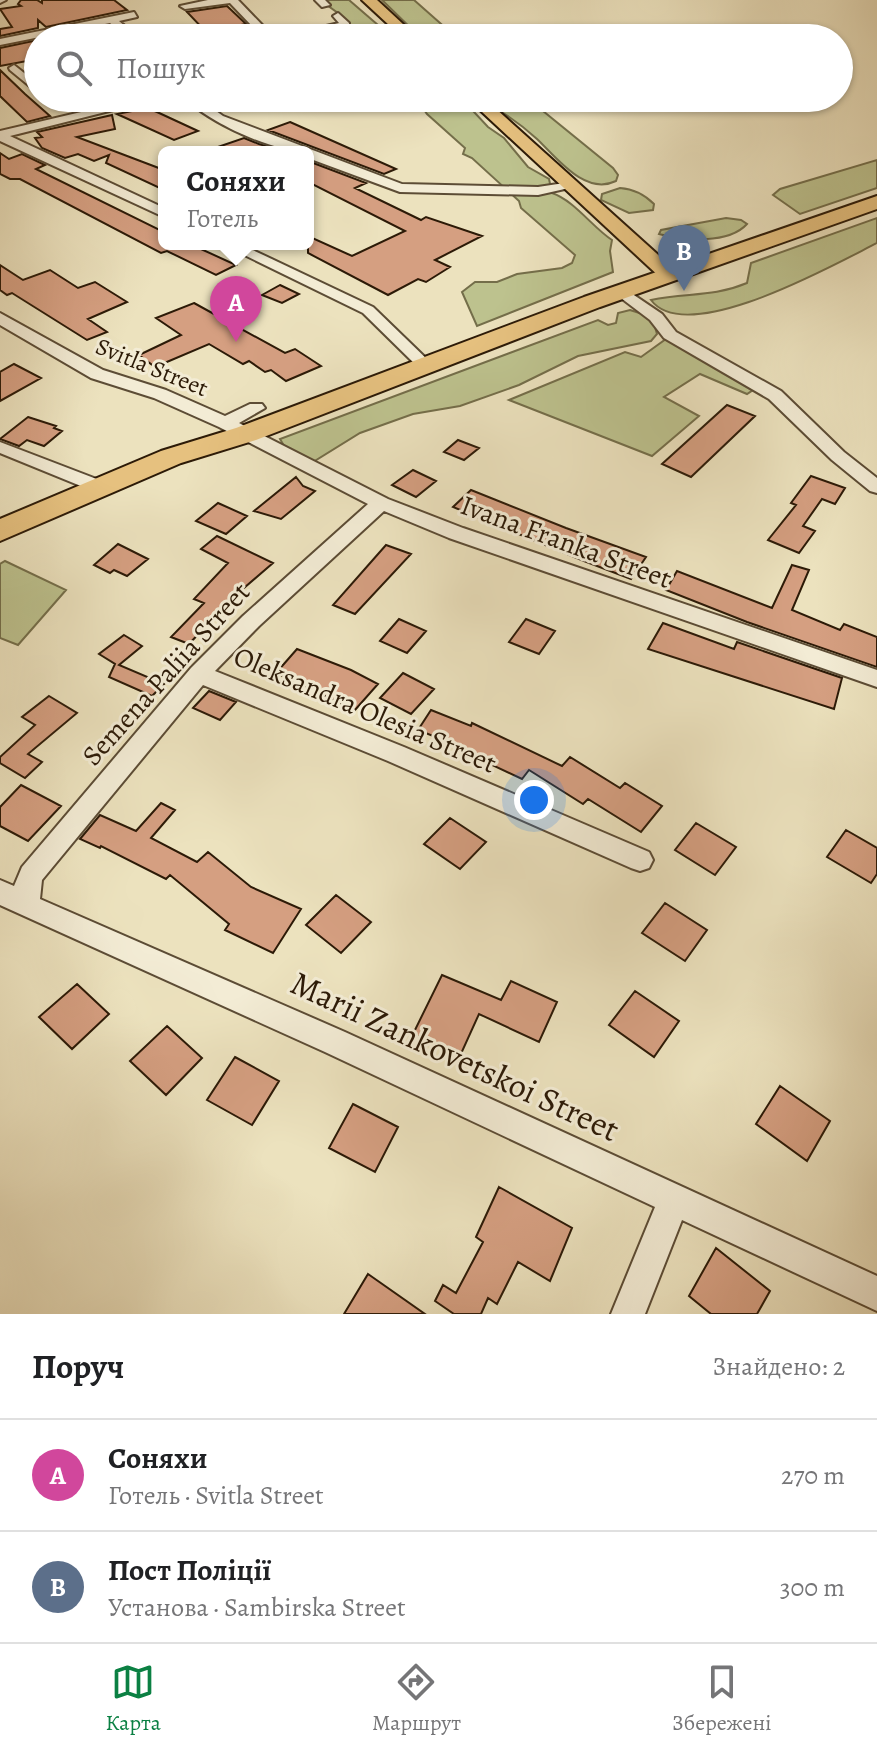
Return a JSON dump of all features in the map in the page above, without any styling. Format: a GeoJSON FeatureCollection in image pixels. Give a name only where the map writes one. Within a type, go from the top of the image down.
{"type":"FeatureCollection","features":[{"type":"Feature","properties":{"kind":"highway"},"geometry":{"type":"LineString","coordinates":[[0,531],[171,457],[242,421],[417,356],[622,292],[877,202]]}},
{"type":"Feature","properties":{"kind":"highway"},"geometry":{"type":"LineString","coordinates":[[0,548],[182,468],[242,421]]}},
{"type":"Feature","properties":{"kind":"main road"},"geometry":{"type":"LineString","coordinates":[[369,0],[396,24]]}},
{"type":"Feature","properties":{"kind":"main road"},"geometry":{"type":"LineString","coordinates":[[490,112],[669,275]]}},
{"type":"Feature","properties":{"kind":"street"},"geometry":{"type":"LineString","coordinates":[[185,6],[231,0],[256,24]]}},
{"type":"Feature","properties":{"kind":"street"},"geometry":{"type":"LineString","coordinates":[[86,24],[134,15]]}},
{"type":"Feature","properties":{"kind":"street"},"geometry":{"type":"LineString","coordinates":[[338,16],[344,24]]}},
{"type":"Feature","properties":{"kind":"street"},"geometry":{"type":"LineString","coordinates":[[111,19],[117,24]]}},
{"type":"Feature","properties":{"kind":"street"},"geometry":{"type":"LineString","coordinates":[[0,42],[24,37]]}},
{"type":"Feature","properties":{"kind":"street"},"geometry":{"type":"LineString","coordinates":[[14,68],[24,77]]}},
{"type":"Feature","properties":{"kind":"street"},"geometry":{"type":"LineString","coordinates":[[63,112],[70,118]]}},
{"type":"Feature","properties":{"kind":"street"},"geometry":{"type":"LineString","coordinates":[[0,136],[96,112]]}},
{"type":"Feature","properties":{"kind":"street"},"geometry":{"type":"LineString","coordinates":[[210,112],[219,119],[288,146]]}},
{"type":"Feature","properties":{"kind":"street"},"geometry":{"type":"LineString","coordinates":[[0,136],[158,210]]}},
{"type":"Feature","properties":{"kind":"street"},"geometry":{"type":"LineString","coordinates":[[314,156],[400,188],[538,191],[571,186]]}},
{"type":"Feature","properties":{"kind":"street"},"geometry":{"type":"LineString","coordinates":[[242,250],[368,310],[417,356]]}},
{"type":"Feature","properties":{"kind":"street"},"geometry":{"type":"LineString","coordinates":[[622,292],[656,317],[670,335],[775,395],[838,456],[877,487]]}},
{"type":"Feature","properties":{"kind":"street","name":"Svitla Street"},"geometry":{"type":"LineString","coordinates":[[0,318],[97,374],[242,421]]}},
{"type":"Feature","properties":{"kind":"street"},"geometry":{"type":"LineString","coordinates":[[392,355],[417,356]]}},
{"type":"Feature","properties":{"kind":"street","name":"Ivana Franka Street"},"geometry":{"type":"LineString","coordinates":[[242,421],[381,503],[528,559],[877,679]]}},
{"type":"Feature","properties":{"kind":"street"},"geometry":{"type":"LineString","coordinates":[[0,447],[100,487]]}},
{"type":"Feature","properties":{"kind":"street","name":"Semena Paliia Street"},"geometry":{"type":"LineString","coordinates":[[27,906],[26,891],[31,875],[199,674],[251,621],[381,503]]}},
{"type":"Feature","properties":{"kind":"street","name":"Oleksandra Olesia Street"},"geometry":{"type":"LineString","coordinates":[[199,674],[396,754],[640,860]]}},
{"type":"Feature","properties":{"kind":"street","name":"Marii Zankovetskoi Street"},"geometry":{"type":"LineString","coordinates":[[0,892],[335,1042],[877,1294]]}},
{"type":"Feature","properties":{"kind":"street"},"geometry":{"type":"LineString","coordinates":[[628,1314],[674,1199]]}},
{"type":"Feature","properties":{"kind":"green space"},"geometry":{"type":"Polygon","coordinates":[[[320,0],[349,0],[377,24],[350,24],[320,0]]]}},
{"type":"Feature","properties":{"kind":"green space"},"geometry":{"type":"Polygon","coordinates":[[[382,0],[414,0],[441,24],[407,24],[382,0]]]}},
{"type":"Feature","properties":{"kind":"green space"},"geometry":{"type":"Polygon","coordinates":[[[426,112],[474,112],[504,138],[528,167],[549,179],[552,193],[568,202],[612,240],[613,272],[477,326],[462,292],[475,282],[497,282],[517,274],[562,268],[572,263],[575,255],[521,208],[519,201],[472,158],[463,154],[465,148],[426,112]]]}},
{"type":"Feature","properties":{"kind":"green space"},"geometry":{"type":"Polygon","coordinates":[[[500,112],[544,112],[613,168],[618,175],[616,181],[593,183],[572,173],[537,139],[500,112]]]}},
{"type":"Feature","properties":{"kind":"green space"},"geometry":{"type":"Polygon","coordinates":[[[877,160],[877,188],[800,214],[773,195],[780,189],[877,160]]]}},
{"type":"Feature","properties":{"kind":"green space"},"geometry":{"type":"Polygon","coordinates":[[[620,188],[643,195],[654,204],[653,210],[629,213],[601,200],[602,194],[620,188]]]}},
{"type":"Feature","properties":{"kind":"green space"},"geometry":{"type":"Polygon","coordinates":[[[726,218],[747,224],[718,238],[693,239],[659,234],[661,230],[726,218]]]}},
{"type":"Feature","properties":{"kind":"green space"},"geometry":{"type":"Polygon","coordinates":[[[877,218],[877,243],[762,297],[727,309],[696,314],[669,312],[651,300],[734,288],[747,283],[751,263],[877,218]]]}},
{"type":"Feature","properties":{"kind":"green space"},"geometry":{"type":"Polygon","coordinates":[[[630,310],[652,317],[657,334],[651,341],[578,356],[519,385],[460,406],[413,414],[360,433],[313,462],[293,461],[280,439],[598,320],[608,325],[616,323],[618,313],[630,310]]]}},
{"type":"Feature","properties":{"kind":"green space"},"geometry":{"type":"Polygon","coordinates":[[[666,339],[756,388],[747,394],[700,374],[664,397],[699,416],[652,456],[509,400],[625,352],[641,357],[666,339]]]}},
{"type":"Feature","properties":{"kind":"green space"},"geometry":{"type":"Polygon","coordinates":[[[5,561],[66,590],[18,645],[0,638],[0,564],[5,561]]]}},
{"type":"Feature","properties":{"kind":"building"},"geometry":{"type":"Polygon","coordinates":[[[21,0],[42,3],[42,0],[114,0],[127,10],[60,24],[43,24],[38,20],[38,24],[24,24],[24,31],[0,36],[0,29],[12,27],[0,9],[21,6],[18,4],[21,0]]]}},
{"type":"Feature","properties":{"kind":"building"},"geometry":{"type":"Polygon","coordinates":[[[227,6],[246,24],[198,24],[187,12],[227,6]]]}},
{"type":"Feature","properties":{"kind":"building"},"geometry":{"type":"Polygon","coordinates":[[[24,43],[24,62],[0,66],[0,48],[24,43]]]}},
{"type":"Feature","properties":{"kind":"building"},"geometry":{"type":"Polygon","coordinates":[[[0,70],[24,93],[24,112],[45,112],[50,116],[27,122],[0,96],[0,70]]]}},
{"type":"Feature","properties":{"kind":"building"},"geometry":{"type":"Polygon","coordinates":[[[156,112],[198,131],[174,140],[117,114],[156,112]]]}},
{"type":"Feature","properties":{"kind":"building"},"geometry":{"type":"Polygon","coordinates":[[[112,115],[115,129],[77,137],[158,168],[158,187],[106,163],[109,155],[94,161],[78,154],[65,158],[42,148],[35,138],[42,137],[37,132],[112,115]]]}},
{"type":"Feature","properties":{"kind":"building"},"geometry":{"type":"Polygon","coordinates":[[[290,122],[396,169],[384,174],[268,130],[290,122]]]}},
{"type":"Feature","properties":{"kind":"building"},"geometry":{"type":"Polygon","coordinates":[[[244,138],[266,146],[221,146],[244,138]]]}},
{"type":"Feature","properties":{"kind":"building"},"geometry":{"type":"Polygon","coordinates":[[[0,153],[9,159],[22,154],[45,165],[36,169],[158,229],[158,250],[203,250],[236,265],[216,275],[167,251],[161,253],[20,179],[10,179],[0,174],[0,153]]]}},
{"type":"Feature","properties":{"kind":"building"},"geometry":{"type":"Polygon","coordinates":[[[314,163],[366,183],[355,188],[421,220],[426,217],[482,236],[435,260],[450,267],[426,282],[418,279],[388,295],[308,253],[308,250],[314,250],[314,239],[352,256],[405,231],[314,185],[314,163]]]}},
{"type":"Feature","properties":{"kind":"building"},"geometry":{"type":"Polygon","coordinates":[[[0,265],[23,280],[50,270],[78,288],[95,282],[127,302],[88,319],[107,332],[87,340],[12,293],[7,295],[0,290],[0,265]]]}},
{"type":"Feature","properties":{"kind":"building"},"geometry":{"type":"Polygon","coordinates":[[[280,285],[299,294],[282,303],[262,295],[280,285]]]}},
{"type":"Feature","properties":{"kind":"building"},"geometry":{"type":"Polygon","coordinates":[[[194,303],[285,353],[295,349],[321,366],[286,381],[271,370],[265,372],[249,361],[243,364],[209,344],[155,367],[139,355],[181,335],[156,318],[194,303]]]}},
{"type":"Feature","properties":{"kind":"building"},"geometry":{"type":"Polygon","coordinates":[[[14,364],[41,378],[0,401],[0,372],[14,364]]]}},
{"type":"Feature","properties":{"kind":"building"},"geometry":{"type":"Polygon","coordinates":[[[727,405],[755,416],[691,477],[662,464],[727,405]]]}},
{"type":"Feature","properties":{"kind":"building"},"geometry":{"type":"Polygon","coordinates":[[[28,417],[62,431],[44,446],[27,440],[19,446],[0,439],[28,417]]]}},
{"type":"Feature","properties":{"kind":"building"},"geometry":{"type":"Polygon","coordinates":[[[458,440],[479,448],[464,460],[444,452],[458,440]]]}},
{"type":"Feature","properties":{"kind":"building"},"geometry":{"type":"Polygon","coordinates":[[[413,470],[436,481],[416,497],[392,485],[413,470]]]}},
{"type":"Feature","properties":{"kind":"building"},"geometry":{"type":"Polygon","coordinates":[[[811,476],[845,488],[835,504],[822,499],[803,526],[815,531],[799,553],[768,540],[796,505],[791,503],[811,476]]]}},
{"type":"Feature","properties":{"kind":"building"},"geometry":{"type":"Polygon","coordinates":[[[296,477],[303,486],[315,491],[281,519],[254,511],[296,477]]]}},
{"type":"Feature","properties":{"kind":"building"},"geometry":{"type":"Polygon","coordinates":[[[471,490],[646,557],[631,579],[453,507],[471,490]]]}},
{"type":"Feature","properties":{"kind":"building"},"geometry":{"type":"Polygon","coordinates":[[[218,503],[247,516],[226,534],[196,521],[218,503]]]}},
{"type":"Feature","properties":{"kind":"building"},"geometry":{"type":"Polygon","coordinates":[[[217,536],[273,563],[237,594],[244,597],[229,613],[221,610],[189,644],[171,637],[204,603],[194,599],[228,563],[201,549],[217,536]]]}},
{"type":"Feature","properties":{"kind":"building"},"geometry":{"type":"Polygon","coordinates":[[[118,544],[148,559],[127,576],[114,570],[110,573],[94,565],[118,544]]]}},
{"type":"Feature","properties":{"kind":"building"},"geometry":{"type":"Polygon","coordinates":[[[386,545],[411,554],[355,614],[333,605],[386,545]]]}},
{"type":"Feature","properties":{"kind":"building"},"geometry":{"type":"Polygon","coordinates":[[[792,565],[809,570],[792,610],[840,630],[844,624],[877,637],[877,667],[666,590],[677,571],[772,608],[792,565]]]}},
{"type":"Feature","properties":{"kind":"building"},"geometry":{"type":"Polygon","coordinates":[[[399,619],[426,631],[407,653],[380,641],[399,619]]]}},
{"type":"Feature","properties":{"kind":"building"},"geometry":{"type":"Polygon","coordinates":[[[526,619],[555,631],[539,654],[509,642],[526,619]]]}},
{"type":"Feature","properties":{"kind":"building"},"geometry":{"type":"Polygon","coordinates":[[[663,623],[734,649],[737,642],[842,678],[834,709],[648,649],[663,623]]]}},
{"type":"Feature","properties":{"kind":"building"},"geometry":{"type":"Polygon","coordinates":[[[124,635],[142,646],[119,665],[164,684],[152,696],[109,677],[115,664],[99,654],[124,635]]]}},
{"type":"Feature","properties":{"kind":"building"},"geometry":{"type":"Polygon","coordinates":[[[297,649],[378,684],[355,710],[276,673],[297,649]]]}},
{"type":"Feature","properties":{"kind":"building"},"geometry":{"type":"Polygon","coordinates":[[[403,673],[434,689],[411,714],[380,698],[403,673]]]}},
{"type":"Feature","properties":{"kind":"building"},"geometry":{"type":"Polygon","coordinates":[[[209,691],[236,702],[220,720],[193,708],[209,691]]]}},
{"type":"Feature","properties":{"kind":"building"},"geometry":{"type":"Polygon","coordinates":[[[49,696],[77,713],[28,754],[42,762],[25,778],[0,763],[0,757],[35,725],[22,717],[49,696]]]}},
{"type":"Feature","properties":{"kind":"building"},"geometry":{"type":"Polygon","coordinates":[[[431,710],[471,726],[472,723],[562,766],[570,757],[620,788],[625,783],[662,806],[641,832],[588,799],[583,804],[529,770],[522,779],[454,747],[456,745],[418,730],[431,710]]]}},
{"type":"Feature","properties":{"kind":"building"},"geometry":{"type":"Polygon","coordinates":[[[21,785],[61,806],[28,841],[0,826],[0,807],[21,785]]]}},
{"type":"Feature","properties":{"kind":"building"},"geometry":{"type":"Polygon","coordinates":[[[161,803],[175,810],[151,838],[197,862],[208,852],[251,887],[301,909],[273,953],[225,930],[229,924],[170,875],[166,879],[101,846],[80,839],[100,815],[136,831],[161,803]]]}},
{"type":"Feature","properties":{"kind":"building"},"geometry":{"type":"Polygon","coordinates":[[[450,818],[486,842],[460,869],[424,844],[450,818]]]}},
{"type":"Feature","properties":{"kind":"building"},"geometry":{"type":"Polygon","coordinates":[[[696,823],[736,847],[715,875],[675,850],[696,823]]]}},
{"type":"Feature","properties":{"kind":"building"},"geometry":{"type":"Polygon","coordinates":[[[846,830],[877,848],[877,874],[871,883],[827,857],[846,830]]]}},
{"type":"Feature","properties":{"kind":"building"},"geometry":{"type":"Polygon","coordinates":[[[336,895],[371,922],[341,953],[306,925],[336,895]]]}},
{"type":"Feature","properties":{"kind":"building"},"geometry":{"type":"Polygon","coordinates":[[[665,903],[707,930],[685,961],[642,933],[665,903]]]}},
{"type":"Feature","properties":{"kind":"building"},"geometry":{"type":"Polygon","coordinates":[[[442,975],[501,1000],[511,981],[557,1002],[539,1042],[479,1014],[460,1056],[413,1034],[442,975]]]}},
{"type":"Feature","properties":{"kind":"building"},"geometry":{"type":"Polygon","coordinates":[[[77,984],[109,1014],[72,1049],[39,1017],[77,984]]]}},
{"type":"Feature","properties":{"kind":"building"},"geometry":{"type":"Polygon","coordinates":[[[635,991],[679,1021],[654,1057],[609,1025],[635,991]]]}},
{"type":"Feature","properties":{"kind":"building"},"geometry":{"type":"Polygon","coordinates":[[[167,1026],[202,1058],[166,1095],[130,1061],[167,1026]]]}},
{"type":"Feature","properties":{"kind":"building"},"geometry":{"type":"Polygon","coordinates":[[[235,1057],[279,1081],[252,1125],[207,1100],[235,1057]]]}},
{"type":"Feature","properties":{"kind":"building"},"geometry":{"type":"Polygon","coordinates":[[[780,1086],[830,1121],[807,1161],[756,1124],[780,1086]]]}},
{"type":"Feature","properties":{"kind":"building"},"geometry":{"type":"Polygon","coordinates":[[[353,1104],[398,1127],[375,1172],[329,1148],[353,1104]]]}},
{"type":"Feature","properties":{"kind":"building"},"geometry":{"type":"Polygon","coordinates":[[[499,1187],[572,1228],[550,1281],[518,1262],[497,1304],[488,1298],[481,1314],[454,1314],[435,1301],[443,1285],[456,1293],[483,1242],[476,1237],[499,1187]]]}},
{"type":"Feature","properties":{"kind":"building"},"geometry":{"type":"Polygon","coordinates":[[[716,1248],[770,1291],[757,1314],[711,1314],[689,1296],[716,1248]]]}},
{"type":"Feature","properties":{"kind":"building"},"geometry":{"type":"Polygon","coordinates":[[[368,1274],[425,1314],[344,1314],[368,1274]]]}},
{"type":"Feature","properties":{"kind":"place","name":"Пост Поліції"},"geometry":{"type":"Point","coordinates":[684,291]}},
{"type":"Feature","properties":{"kind":"place","name":"Соняхи"},"geometry":{"type":"Point","coordinates":[236,342]}}]}
